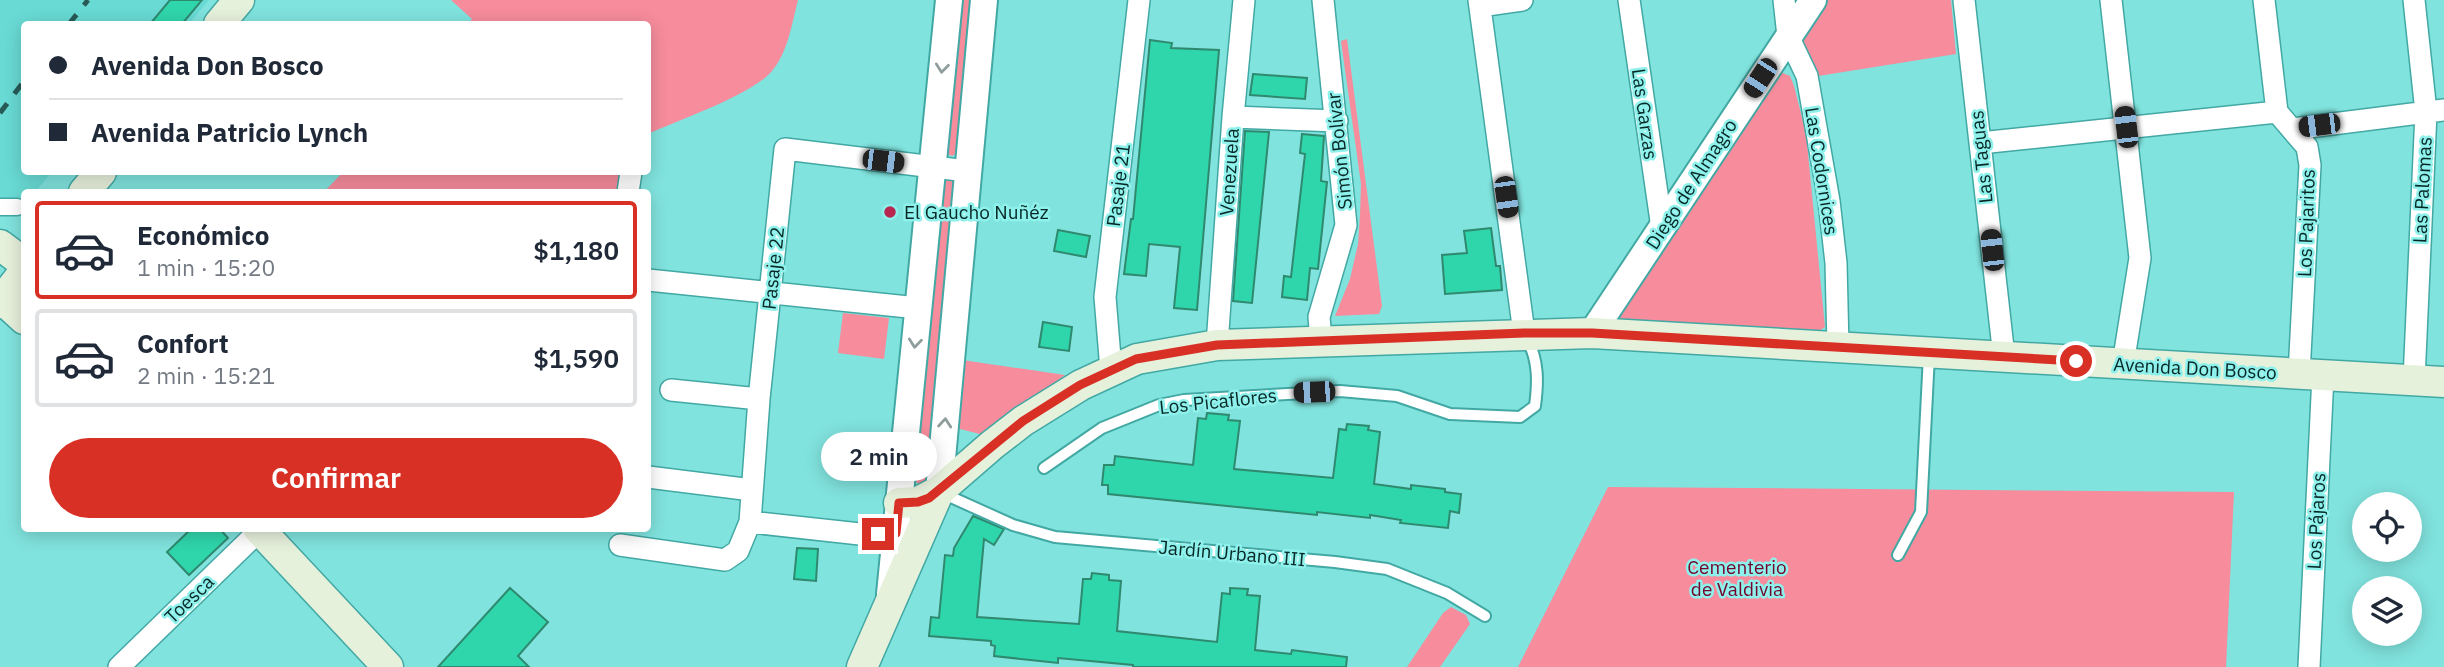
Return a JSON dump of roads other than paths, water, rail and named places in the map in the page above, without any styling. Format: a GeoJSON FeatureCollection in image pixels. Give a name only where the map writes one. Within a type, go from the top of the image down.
{"type":"FeatureCollection","features":[{"type":"Feature","properties":{"kind":"main road"},"geometry":{"type":"LineString","coordinates":[[222,21],[239,0]]}},
{"type":"Feature","properties":{"kind":"main road"},"geometry":{"type":"LineString","coordinates":[[87,189],[98,175]]}},
{"type":"Feature","properties":{"kind":"main road"},"geometry":{"type":"LineString","coordinates":[[0,234],[13,235],[21,219]]}},
{"type":"Feature","properties":{"kind":"main road"},"geometry":{"type":"LineString","coordinates":[[0,245],[21,261]]}},
{"type":"Feature","properties":{"kind":"main road"},"geometry":{"type":"LineString","coordinates":[[7,305],[21,278]]}},
{"type":"Feature","properties":{"kind":"main road","name":"Avenida Don Bosco"},"geometry":{"type":"LineString","coordinates":[[899,503],[918,502],[940,491],[992,444],[1080,385],[1136,359],[1217,345],[1524,333],[1592,333],[2444,382]]}},
{"type":"Feature","properties":{"kind":"main road","name":"Avenida Don Bosco"},"geometry":{"type":"LineString","coordinates":[[862,667],[940,491]]}},
{"type":"Feature","properties":{"kind":"main road"},"geometry":{"type":"LineString","coordinates":[[262,532],[388,667]]}},
{"type":"Feature","properties":{"kind":"street"},"geometry":{"type":"LineString","coordinates":[[889,605],[949,0]]}},
{"type":"Feature","properties":{"kind":"street"},"geometry":{"type":"LineString","coordinates":[[940,491],[984,0]]}},
{"type":"Feature","properties":{"kind":"street","name":"Pasaje 21"},"geometry":{"type":"LineString","coordinates":[[1111,370],[1105,297],[1139,0]]}},
{"type":"Feature","properties":{"kind":"street","name":"Venezuela"},"geometry":{"type":"LineString","coordinates":[[1217,345],[1244,0]]}},
{"type":"Feature","properties":{"kind":"street","name":"Simón Bolívar"},"geometry":{"type":"LineString","coordinates":[[1321,340],[1319,317],[1346,225],[1323,0]]}},
{"type":"Feature","properties":{"kind":"street"},"geometry":{"type":"LineString","coordinates":[[1480,3],[1522,0]]}},
{"type":"Feature","properties":{"kind":"street","name":"Las Garzas"},"geometry":{"type":"LineString","coordinates":[[1629,0],[1662,228]]}},
{"type":"Feature","properties":{"kind":"street","name":"Las Codornices"},"geometry":{"type":"LineString","coordinates":[[1784,0],[1788,36],[1807,76],[1829,201],[1836,263],[1838,347]]}},
{"type":"Feature","properties":{"kind":"street","name":"Diego de Almagro"},"geometry":{"type":"LineString","coordinates":[[1592,333],[1813,0]]}},
{"type":"Feature","properties":{"kind":"street","name":"Las Taguas"},"geometry":{"type":"LineString","coordinates":[[1964,0],[2004,357]]}},
{"type":"Feature","properties":{"kind":"street"},"geometry":{"type":"LineString","coordinates":[[2111,0],[2140,258],[2123,364]]}},
{"type":"Feature","properties":{"kind":"street"},"geometry":{"type":"LineString","coordinates":[[1980,143],[2277,112],[2264,0]]}},
{"type":"Feature","properties":{"kind":"street","name":"Las Palomas"},"geometry":{"type":"LineString","coordinates":[[2414,0],[2435,111],[2414,380]]}},
{"type":"Feature","properties":{"kind":"street","name":"Los Picaflores"},"geometry":{"type":"LineString","coordinates":[[1480,3],[1524,333]]}},
{"type":"Feature","properties":{"kind":"street"},"geometry":{"type":"LineString","coordinates":[[2293,129],[2435,111]]}},
{"type":"Feature","properties":{"kind":"street","name":"Los Pajaritos"},"geometry":{"type":"LineString","coordinates":[[2277,112],[2307,147],[2311,374]]}},
{"type":"Feature","properties":{"kind":"street"},"geometry":{"type":"LineString","coordinates":[[1233,117],[1337,121]]}},
{"type":"Feature","properties":{"kind":"street","name":"Pasaje 22"},"geometry":{"type":"LineString","coordinates":[[620,545],[725,560],[738,551],[750,522],[759,399],[785,149],[967,171]]}},
{"type":"Feature","properties":{"kind":"street"},"geometry":{"type":"LineString","coordinates":[[0,207],[21,219]]}},
{"type":"Feature","properties":{"kind":"street"},"geometry":{"type":"LineString","coordinates":[[651,280],[918,308]]}},
{"type":"Feature","properties":{"kind":"street","name":"Los Pájaros"},"geometry":{"type":"LineString","coordinates":[[2309,667],[2311,374]]}},
{"type":"Feature","properties":{"kind":"street"},"geometry":{"type":"LineString","coordinates":[[671,390],[759,399]]}},
{"type":"Feature","properties":{"kind":"street"},"geometry":{"type":"LineString","coordinates":[[651,477],[752,490]]}},
{"type":"Feature","properties":{"kind":"street"},"geometry":{"type":"LineString","coordinates":[[750,522],[860,534],[896,533]]}},
{"type":"Feature","properties":{"kind":"street","name":"Toesca"},"geometry":{"type":"LineString","coordinates":[[119,667],[256,532]]}},
{"type":"Feature","properties":{"kind":"lane","name":"Los Picaflores"},"geometry":{"type":"LineString","coordinates":[[1044,468],[1102,428],[1159,405],[1192,399],[1340,391],[1397,396],[1450,414],[1520,417],[1535,407],[1538,382],[1534,351],[1524,333]]}},
{"type":"Feature","properties":{"kind":"lane"},"geometry":{"type":"LineString","coordinates":[[1898,555],[1921,512],[1929,352]]}},
{"type":"Feature","properties":{"kind":"lane","name":"Jardín Urbano III"},"geometry":{"type":"LineString","coordinates":[[940,491],[1013,525],[1055,537],[1387,569],[1447,593],[1485,616]]}},
{"type":"Feature","properties":{"kind":"railway"},"geometry":{"type":"LineString","coordinates":[[71,21],[88,0]]}},
{"type":"Feature","properties":{"kind":"railway"},"geometry":{"type":"LineString","coordinates":[[0,113],[21,85]]}},
{"type":"Feature","properties":{"kind":"place","name":"El Gaucho Nuñéz"},"geometry":{"type":"Point","coordinates":[890,212]}},
{"type":"Feature","properties":{"kind":"park label","name":"Cementerio de Valdivia"},"geometry":{"type":"Point","coordinates":[1737,578]}}]}
